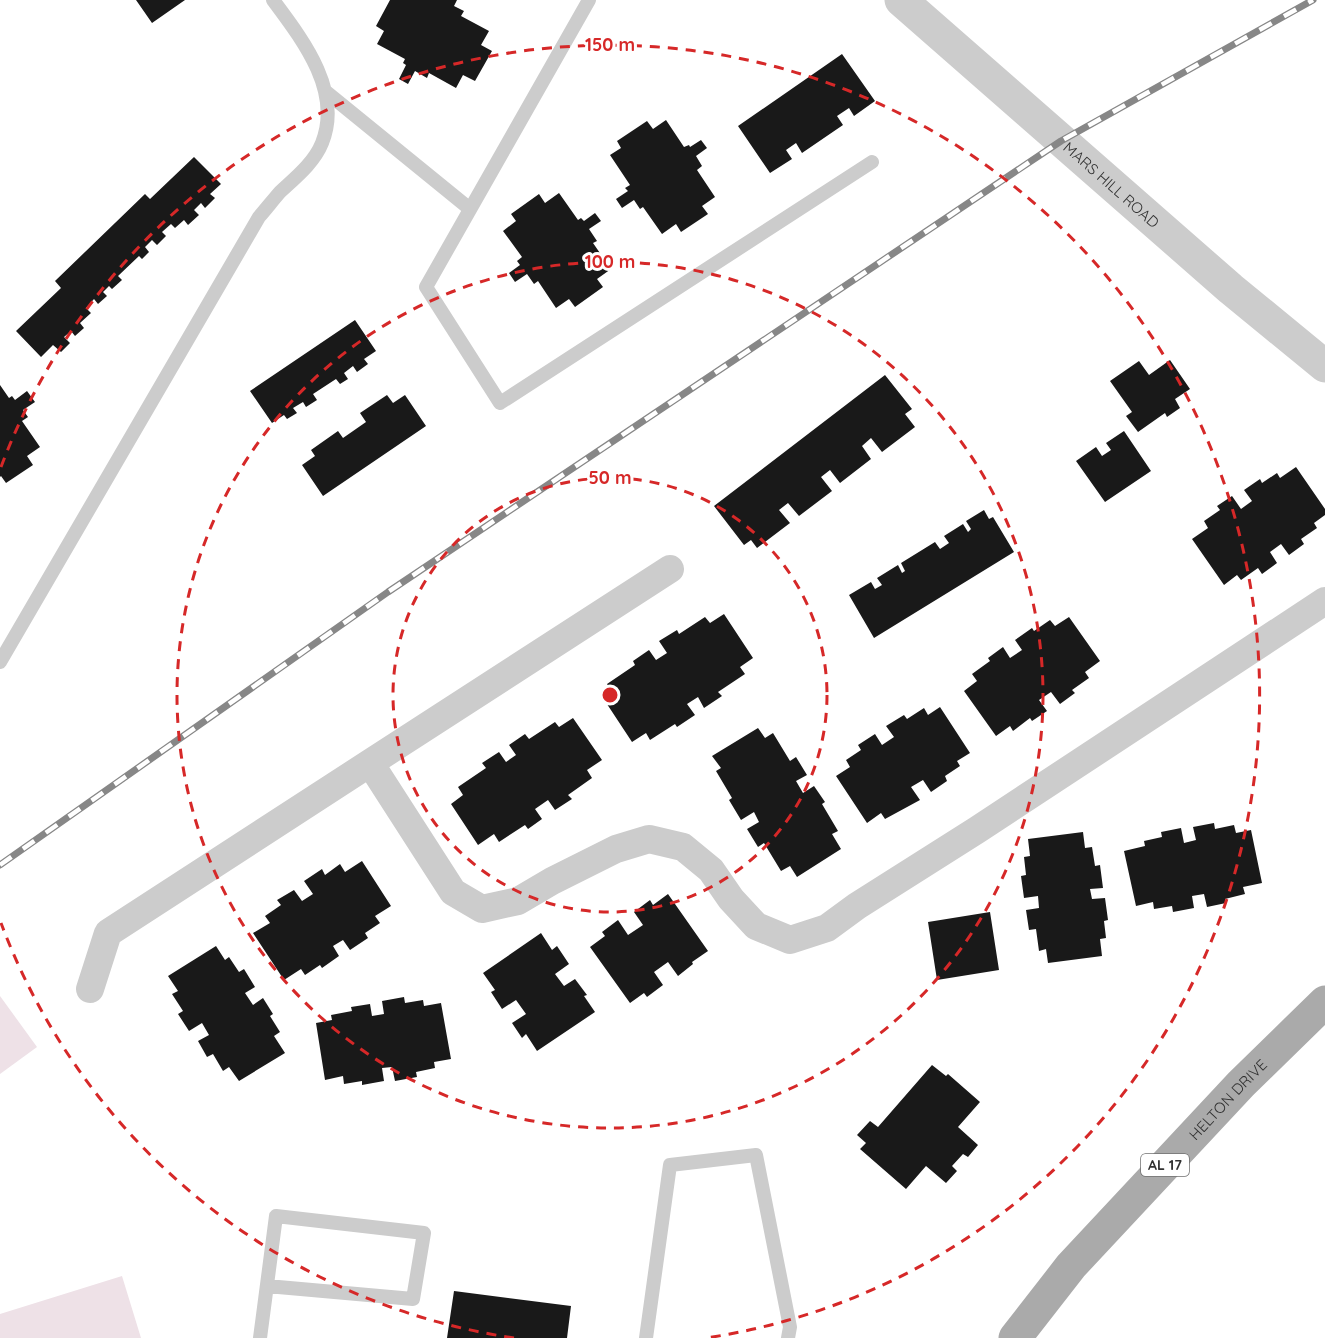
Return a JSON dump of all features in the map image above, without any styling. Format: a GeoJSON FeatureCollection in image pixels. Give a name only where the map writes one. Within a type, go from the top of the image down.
{"type":"FeatureCollection","features":[{"type":"Feature","properties":{"kind":"main road","name":"HELTON DRIVE"},"geometry":{"type":"LineString","coordinates":[[1015,1338],[1071,1266],[1241,1083],[1325,1002]]}},
{"type":"Feature","properties":{"kind":"street","name":"MARS HILL ROAD"},"geometry":{"type":"LineString","coordinates":[[901,0],[1231,289],[1325,366]]}},
{"type":"Feature","properties":{"kind":"street"},"geometry":{"type":"LineString","coordinates":[[90,989],[108,933],[670,569]]}},
{"type":"Feature","properties":{"kind":"street"},"geometry":{"type":"LineString","coordinates":[[370,763],[453,892],[482,909],[518,901],[616,849],[649,839],[683,847],[711,870],[731,899],[756,926],[790,940],[827,928],[856,906],[1008,811],[1325,601]]}},
{"type":"Feature","properties":{"kind":"lane"},"geometry":{"type":"LineString","coordinates":[[0,662],[259,217],[302,173],[322,144],[328,119],[325,90],[316,65],[273,0]]}},
{"type":"Feature","properties":{"kind":"lane"},"geometry":{"type":"LineString","coordinates":[[589,0],[426,287],[501,403],[872,162]]}},
{"type":"Feature","properties":{"kind":"lane"},"geometry":{"type":"LineString","coordinates":[[325,90],[470,209]]}},
{"type":"Feature","properties":{"kind":"lane"},"geometry":{"type":"LineString","coordinates":[[646,1338],[670,1165],[756,1155],[790,1327],[788,1338]]}},
{"type":"Feature","properties":{"kind":"lane"},"geometry":{"type":"LineString","coordinates":[[260,1338],[276,1216],[424,1233],[413,1299],[267,1286]]}},
{"type":"Feature","properties":{"kind":"shaded area"},"geometry":{"type":"Polygon","coordinates":[[[0,996],[37,1047],[0,1074],[0,996]]]}},
{"type":"Feature","properties":{"kind":"shaded area"},"geometry":{"type":"Polygon","coordinates":[[[122,1276],[141,1338],[0,1338],[0,1314],[122,1276]]]}},
{"type":"Feature","properties":{"kind":"building"},"geometry":{"type":"Polygon","coordinates":[[[136,0],[185,0],[152,23],[136,0]]]}},
{"type":"Feature","properties":{"kind":"building"},"geometry":{"type":"Polygon","coordinates":[[[390,0],[457,0],[454,6],[464,11],[461,16],[489,31],[481,45],[492,51],[475,81],[463,75],[456,88],[429,73],[427,78],[415,71],[408,84],[399,79],[406,65],[403,63],[405,59],[377,44],[384,31],[376,26],[390,0]]]}},
{"type":"Feature","properties":{"kind":"building"},"geometry":{"type":"Polygon","coordinates":[[[842,54],[875,101],[854,116],[849,108],[837,116],[843,125],[802,153],[796,143],[786,150],[792,159],[770,173],[738,126],[842,54]]]}},
{"type":"Feature","properties":{"kind":"building"},"geometry":{"type":"Polygon","coordinates":[[[666,120],[684,147],[689,145],[690,147],[701,140],[707,148],[696,156],[702,166],[697,170],[715,197],[702,206],[708,214],[681,232],[676,224],[662,234],[643,207],[640,209],[634,200],[622,208],[616,199],[628,191],[625,188],[630,185],[610,155],[621,148],[617,141],[647,121],[653,129],[666,120]]]}},
{"type":"Feature","properties":{"kind":"building"},"geometry":{"type":"Polygon","coordinates":[[[194,157],[221,184],[210,194],[215,198],[205,208],[201,203],[194,210],[199,215],[188,225],[184,220],[175,228],[171,224],[162,232],[166,236],[157,245],[152,240],[145,247],[149,252],[142,259],[139,256],[118,276],[122,280],[112,289],[109,286],[103,292],[107,296],[98,304],[94,299],[86,308],[91,313],[80,323],[84,328],[75,336],[71,331],[64,337],[70,343],[61,352],[53,345],[41,357],[16,331],[61,288],[55,281],[145,194],[150,199],[194,157]]]}},
{"type":"Feature","properties":{"kind":"building"},"geometry":{"type":"Polygon","coordinates":[[[559,193],[578,220],[581,218],[584,221],[595,213],[601,221],[589,229],[597,241],[593,243],[611,269],[597,279],[603,287],[575,307],[569,299],[556,308],[538,281],[534,284],[527,274],[515,282],[509,273],[520,265],[517,261],[522,257],[503,231],[516,221],[511,214],[539,194],[545,203],[559,193]]]}},
{"type":"Feature","properties":{"kind":"building"},"geometry":{"type":"Polygon","coordinates":[[[355,320],[376,351],[364,359],[368,364],[357,372],[353,366],[344,373],[348,379],[340,384],[336,379],[313,394],[317,400],[306,407],[303,402],[293,408],[297,413],[287,419],[284,415],[272,423],[250,391],[355,320]]]}},
{"type":"Feature","properties":{"kind":"building"},"geometry":{"type":"Polygon","coordinates":[[[1170,360],[1190,389],[1175,399],[1180,408],[1167,417],[1165,413],[1138,432],[1126,416],[1132,412],[1110,381],[1139,361],[1149,375],[1170,360]]]}},
{"type":"Feature","properties":{"kind":"building"},"geometry":{"type":"Polygon","coordinates":[[[885,375],[912,409],[905,414],[915,427],[882,452],[871,438],[862,446],[871,459],[840,483],[830,470],[821,477],[832,491],[799,516],[788,503],[779,510],[790,523],[757,548],[751,540],[744,545],[714,506],[885,375]]]}},
{"type":"Feature","properties":{"kind":"building"},"geometry":{"type":"Polygon","coordinates":[[[0,385],[9,398],[12,396],[15,400],[27,391],[35,402],[23,410],[28,417],[22,421],[40,447],[27,456],[33,465],[6,483],[0,477],[0,385]]]}},
{"type":"Feature","properties":{"kind":"building"},"geometry":{"type":"Polygon","coordinates":[[[387,395],[393,403],[405,395],[426,426],[323,496],[302,465],[315,456],[311,450],[338,431],[343,438],[366,422],[360,413],[387,395]]]}},
{"type":"Feature","properties":{"kind":"building"},"geometry":{"type":"Polygon","coordinates":[[[1124,431],[1151,471],[1105,502],[1076,461],[1096,447],[1102,456],[1111,450],[1106,443],[1124,431]]]}},
{"type":"Feature","properties":{"kind":"building"},"geometry":{"type":"Polygon","coordinates":[[[1296,467],[1325,509],[1325,515],[1314,523],[1317,528],[1301,539],[1304,544],[1289,555],[1281,544],[1270,552],[1277,563],[1262,574],[1258,568],[1241,580],[1237,575],[1224,585],[1192,539],[1208,528],[1204,521],[1220,510],[1217,506],[1232,496],[1241,509],[1252,501],[1244,490],[1260,479],[1262,483],[1277,473],[1280,478],[1296,467]]]}},
{"type":"Feature","properties":{"kind":"building"},"geometry":{"type":"Polygon","coordinates":[[[984,510],[989,519],[993,517],[1014,552],[874,638],[849,595],[871,582],[875,589],[882,585],[877,578],[898,565],[902,573],[905,571],[901,563],[935,542],[940,549],[949,543],[944,536],[963,524],[968,532],[971,529],[966,521],[984,510]]]}},
{"type":"Feature","properties":{"kind":"building"},"geometry":{"type":"Polygon","coordinates":[[[724,614],[753,658],[740,667],[745,674],[718,692],[722,696],[704,708],[698,697],[687,704],[695,715],[677,727],[675,724],[650,740],[646,733],[632,742],[603,698],[612,692],[607,684],[635,665],[633,661],[649,650],[656,660],[667,653],[659,641],[677,630],[679,634],[705,617],[710,623],[724,614]]]}},
{"type":"Feature","properties":{"kind":"building"},"geometry":{"type":"Polygon","coordinates":[[[1069,617],[1100,661],[1085,672],[1089,678],[1072,690],[1075,693],[1060,704],[1051,692],[1039,700],[1047,711],[1032,721],[1030,718],[1013,731],[1010,726],[996,736],[964,691],[977,681],[972,674],[990,661],[988,658],[1003,647],[1010,658],[1022,650],[1015,640],[1032,628],[1034,631],[1050,620],[1055,626],[1069,617]]]}},
{"type":"Feature","properties":{"kind":"building"},"geometry":{"type":"Polygon","coordinates":[[[940,707],[970,753],[957,761],[960,766],[945,776],[947,781],[931,792],[923,780],[911,787],[920,800],[885,819],[881,813],[867,823],[836,776],[850,767],[846,760],[861,750],[858,745],[875,734],[882,745],[894,737],[886,726],[904,715],[907,719],[924,708],[928,715],[940,707]]]}},
{"type":"Feature","properties":{"kind":"building"},"geometry":{"type":"Polygon","coordinates":[[[573,718],[602,760],[587,770],[592,778],[568,795],[572,799],[555,810],[548,800],[535,809],[542,819],[528,829],[525,825],[499,842],[494,834],[478,845],[451,804],[463,795],[458,787],[486,768],[482,763],[499,752],[506,762],[516,755],[509,745],[525,734],[529,739],[555,722],[559,727],[573,718]]]}},
{"type":"Feature","properties":{"kind":"building"},"geometry":{"type":"Polygon","coordinates":[[[758,728],[765,738],[773,733],[790,761],[796,757],[807,775],[796,781],[803,793],[814,786],[825,802],[822,804],[838,831],[832,834],[841,849],[797,877],[790,866],[781,871],[764,843],[758,847],[747,829],[759,822],[754,812],[741,820],[729,800],[732,798],[716,771],[721,768],[712,756],[758,728]]]}},
{"type":"Feature","properties":{"kind":"building"},"geometry":{"type":"Polygon","coordinates":[[[1214,823],[1215,829],[1234,825],[1236,833],[1251,830],[1262,883],[1243,887],[1245,894],[1225,899],[1226,903],[1207,907],[1204,894],[1192,896],[1194,908],[1173,912],[1172,906],[1154,909],[1153,902],[1136,906],[1124,851],[1145,846],[1144,841],[1162,837],[1161,832],[1181,828],[1184,843],[1196,840],[1193,827],[1214,823]]]}},
{"type":"Feature","properties":{"kind":"building"},"geometry":{"type":"Polygon","coordinates":[[[1083,832],[1085,848],[1092,847],[1095,866],[1100,865],[1103,888],[1090,889],[1092,899],[1105,898],[1108,920],[1104,921],[1106,938],[1100,939],[1102,956],[1048,963],[1046,949],[1039,951],[1036,929],[1029,930],[1026,910],[1039,908],[1038,896],[1024,898],[1021,876],[1026,875],[1024,857],[1030,856],[1028,839],[1083,832]]]}},
{"type":"Feature","properties":{"kind":"building"},"geometry":{"type":"Polygon","coordinates":[[[362,861],[391,906],[375,916],[380,923],[365,933],[368,938],[350,950],[343,940],[333,946],[339,956],[322,968],[320,965],[305,975],[301,969],[284,980],[253,933],[270,923],[265,916],[281,905],[277,900],[294,890],[302,901],[313,894],[304,881],[322,869],[325,875],[340,864],[345,872],[362,861]]]}},
{"type":"Feature","properties":{"kind":"building"},"geometry":{"type":"Polygon","coordinates":[[[668,894],[708,951],[678,976],[668,962],[654,972],[663,985],[647,997],[644,993],[630,1003],[590,947],[605,936],[602,932],[618,920],[628,935],[643,925],[634,912],[650,900],[653,905],[668,894]]]}},
{"type":"Feature","properties":{"kind":"building"},"geometry":{"type":"Polygon","coordinates":[[[990,912],[999,970],[937,980],[928,922],[990,912]]]}},
{"type":"Feature","properties":{"kind":"building"},"geometry":{"type":"Polygon","coordinates":[[[541,933],[552,950],[557,946],[569,964],[555,974],[564,986],[575,979],[587,995],[584,996],[595,1012],[537,1051],[526,1034],[522,1038],[512,1023],[526,1014],[516,1000],[502,1009],[491,992],[495,990],[483,973],[541,933]]]}},
{"type":"Feature","properties":{"kind":"building"},"geometry":{"type":"Polygon","coordinates":[[[216,946],[225,960],[229,957],[239,972],[244,969],[255,987],[245,993],[253,1005],[263,998],[280,1032],[274,1036],[285,1053],[239,1081],[229,1067],[223,1071],[213,1054],[207,1057],[198,1041],[209,1035],[202,1023],[189,1031],[178,1014],[183,1011],[172,994],[178,991],[168,976],[216,946]]]}},
{"type":"Feature","properties":{"kind":"building"},"geometry":{"type":"Polygon","coordinates":[[[404,997],[405,1003],[423,1000],[424,1006],[441,1003],[451,1059],[434,1062],[435,1068],[416,1072],[417,1077],[395,1081],[392,1067],[382,1068],[384,1081],[362,1085],[362,1081],[344,1084],[343,1076],[325,1080],[316,1023],[332,1020],[331,1015],[352,1011],[351,1007],[370,1004],[372,1016],[384,1014],[382,1001],[404,997]]]}},
{"type":"Feature","properties":{"kind":"building"},"geometry":{"type":"Polygon","coordinates":[[[932,1065],[946,1076],[948,1074],[980,1102],[958,1127],[978,1145],[968,1157],[963,1154],[952,1166],[957,1171],[946,1183],[926,1166],[906,1189],[860,1149],[866,1143],[857,1135],[870,1121],[878,1127],[932,1065]]]}},
{"type":"Feature","properties":{"kind":"building"},"geometry":{"type":"Polygon","coordinates":[[[454,1291],[571,1306],[567,1338],[447,1338],[454,1291]]]}},
{"type":"Feature","properties":{"kind":"railway"},"geometry":{"type":"LineString","coordinates":[[0,865],[388,592],[1061,141],[1313,0]]}}]}
